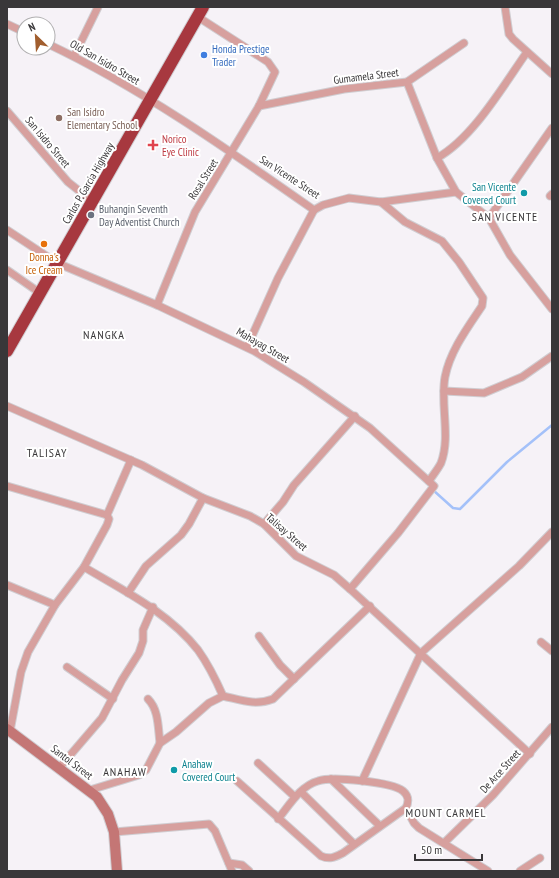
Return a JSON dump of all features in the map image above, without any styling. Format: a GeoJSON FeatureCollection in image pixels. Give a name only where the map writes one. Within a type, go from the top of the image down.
{"type":"FeatureCollection","features":[{"type":"Feature","properties":{"kind":"highway","name":"Carlos P. Garcia Highway"},"geometry":{"type":"LineString","coordinates":[[7,351],[200,12]]}},
{"type":"Feature","properties":{"kind":"main road","name":"Santol Street"},"geometry":{"type":"LineString","coordinates":[[9,730],[90,790],[104,806],[114,832],[117,871]]}},
{"type":"Feature","properties":{"kind":"street"},"geometry":{"type":"LineString","coordinates":[[74,56],[98,7]]}},
{"type":"Feature","properties":{"kind":"street"},"geometry":{"type":"LineString","coordinates":[[505,7],[509,34],[552,74]]}},
{"type":"Feature","properties":{"kind":"street","name":"Rosal Street"},"geometry":{"type":"LineString","coordinates":[[157,305],[196,212],[232,153],[274,77],[274,68],[268,62],[200,12]]}},
{"type":"Feature","properties":{"kind":"street","name":"Gumamela Street"},"geometry":{"type":"LineString","coordinates":[[259,106],[344,89],[408,82],[464,43]]}},
{"type":"Feature","properties":{"kind":"street","name":"Old San Isidro Street"},"geometry":{"type":"LineString","coordinates":[[56,48],[74,56],[150,101]]}},
{"type":"Feature","properties":{"kind":"street"},"geometry":{"type":"LineString","coordinates":[[437,158],[451,150],[461,141],[527,52]]}},
{"type":"Feature","properties":{"kind":"street"},"geometry":{"type":"LineString","coordinates":[[408,82],[437,158],[456,192],[489,218],[510,255],[550,298],[552,309]]}},
{"type":"Feature","properties":{"kind":"street","name":"San Vicente Street"},"geometry":{"type":"LineString","coordinates":[[150,101],[232,153],[314,210],[323,204],[349,198],[381,202],[456,192]]}},
{"type":"Feature","properties":{"kind":"street","name":"San Isidro Street"},"geometry":{"type":"LineString","coordinates":[[7,110],[68,182],[92,202]]}},
{"type":"Feature","properties":{"kind":"street"},"geometry":{"type":"LineString","coordinates":[[489,218],[552,128]]}},
{"type":"Feature","properties":{"kind":"street"},"geometry":{"type":"LineString","coordinates":[[350,589],[398,533],[432,483],[444,452],[444,392],[448,366],[467,329],[482,306],[483,298],[456,257],[442,241],[405,222],[381,202]]}},
{"type":"Feature","properties":{"kind":"street"},"geometry":{"type":"LineString","coordinates":[[247,347],[278,278],[314,210]]}},
{"type":"Feature","properties":{"kind":"street","name":"Mahayag Street"},"geometry":{"type":"LineString","coordinates":[[7,230],[57,263],[157,305],[247,347],[355,416],[432,483]]}},
{"type":"Feature","properties":{"kind":"street"},"geometry":{"type":"LineString","coordinates":[[7,270],[40,293]]}},
{"type":"Feature","properties":{"kind":"street"},"geometry":{"type":"LineString","coordinates":[[444,392],[484,393],[522,378],[552,356]]}},
{"type":"Feature","properties":{"kind":"street","name":"Talisay Street"},"geometry":{"type":"LineString","coordinates":[[7,406],[131,460],[203,498],[250,516],[264,524],[296,556],[334,575],[370,606],[530,754]]}},
{"type":"Feature","properties":{"kind":"street"},"geometry":{"type":"LineString","coordinates":[[264,524],[283,502],[294,485],[355,416]]}},
{"type":"Feature","properties":{"kind":"street"},"geometry":{"type":"LineString","coordinates":[[9,730],[17,688],[24,662],[35,638],[55,604],[84,567],[107,525],[109,519],[107,515],[131,460]]}},
{"type":"Feature","properties":{"kind":"street"},"geometry":{"type":"LineString","coordinates":[[7,486],[107,515]]}},
{"type":"Feature","properties":{"kind":"street"},"geometry":{"type":"LineString","coordinates":[[128,593],[146,566],[181,535],[189,524],[203,498]]}},
{"type":"Feature","properties":{"kind":"street"},"geometry":{"type":"LineString","coordinates":[[362,781],[421,653],[519,566],[552,532]]}},
{"type":"Feature","properties":{"kind":"street"},"geometry":{"type":"LineString","coordinates":[[84,567],[153,607],[185,635],[214,675],[223,696]]}},
{"type":"Feature","properties":{"kind":"street"},"geometry":{"type":"LineString","coordinates":[[7,585],[55,604]]}},
{"type":"Feature","properties":{"kind":"street"},"geometry":{"type":"LineString","coordinates":[[90,790],[139,775],[146,770],[160,743],[176,732],[209,704],[223,696],[254,703],[263,703],[273,699],[370,606]]}},
{"type":"Feature","properties":{"kind":"street"},"geometry":{"type":"LineString","coordinates":[[60,767],[102,718],[122,680],[139,653],[143,641],[143,630],[153,607]]}},
{"type":"Feature","properties":{"kind":"street"},"geometry":{"type":"LineString","coordinates":[[259,636],[280,665],[294,679]]}},
{"type":"Feature","properties":{"kind":"street"},"geometry":{"type":"LineString","coordinates":[[541,642],[552,651]]}},
{"type":"Feature","properties":{"kind":"street"},"geometry":{"type":"LineString","coordinates":[[67,667],[112,699]]}},
{"type":"Feature","properties":{"kind":"street"},"geometry":{"type":"LineString","coordinates":[[148,699],[153,704],[156,712],[160,743]]}},
{"type":"Feature","properties":{"kind":"street","name":"De Arce Street"},"geometry":{"type":"LineString","coordinates":[[444,843],[489,800],[530,754],[552,726]]}},
{"type":"Feature","properties":{"kind":"street"},"geometry":{"type":"LineString","coordinates":[[258,763],[295,797]]}},
{"type":"Feature","properties":{"kind":"street"},"geometry":{"type":"LineString","coordinates":[[331,779],[380,826]]}},
{"type":"Feature","properties":{"kind":"street"},"geometry":{"type":"LineString","coordinates":[[278,819],[295,797],[317,781],[331,779],[362,781],[402,790],[408,798],[406,808],[414,823],[419,828],[488,871]]}},
{"type":"Feature","properties":{"kind":"street"},"geometry":{"type":"LineString","coordinates":[[237,781],[278,819],[321,856],[326,858],[336,857],[406,808]]}},
{"type":"Feature","properties":{"kind":"street"},"geometry":{"type":"LineString","coordinates":[[301,792],[354,844]]}},
{"type":"Feature","properties":{"kind":"street"},"geometry":{"type":"LineString","coordinates":[[114,832],[207,824],[211,825],[232,871]]}},
{"type":"Feature","properties":{"kind":"street"},"geometry":{"type":"LineString","coordinates":[[520,871],[540,858]]}},
{"type":"Feature","properties":{"kind":"street"},"geometry":{"type":"LineString","coordinates":[[229,863],[242,864],[250,871]]}},
{"type":"Feature","properties":{"kind":"waterway"},"geometry":{"type":"LineString","coordinates":[[433,490],[453,508],[460,509],[507,462],[552,425]]}},
{"type":"Feature","properties":{"kind":"place","name":"Honda Prestige Trader"},"geometry":{"type":"Point","coordinates":[204,55]}},
{"type":"Feature","properties":{"kind":"place","name":"San Isidro Elementary School"},"geometry":{"type":"Point","coordinates":[59,118]}},
{"type":"Feature","properties":{"kind":"place","name":"Norico Eye Clinic"},"geometry":{"type":"Point","coordinates":[153,145]}},
{"type":"Feature","properties":{"kind":"place","name":"San Vicente Covered Court"},"geometry":{"type":"Point","coordinates":[524,193]}},
{"type":"Feature","properties":{"kind":"place","name":"Buhangin Seventh Day Adventist Church"},"geometry":{"type":"Point","coordinates":[91,215]}},
{"type":"Feature","properties":{"kind":"place","name":"Donna's Ice Cream"},"geometry":{"type":"Point","coordinates":[44,244]}},
{"type":"Feature","properties":{"kind":"place","name":"Anahaw Covered Court"},"geometry":{"type":"Point","coordinates":[174,770]}},
{"type":"Feature","properties":{"kind":"district","name":"SAN VICENTE"},"geometry":{"type":"Point","coordinates":[505,216]}},
{"type":"Feature","properties":{"kind":"district","name":"NANGKA"},"geometry":{"type":"Point","coordinates":[104,334]}},
{"type":"Feature","properties":{"kind":"district","name":"TALISAY"},"geometry":{"type":"Point","coordinates":[47,452]}},
{"type":"Feature","properties":{"kind":"district","name":"ANAHAW"},"geometry":{"type":"Point","coordinates":[125,771]}},
{"type":"Feature","properties":{"kind":"district","name":"MOUNT CARMEL"},"geometry":{"type":"Point","coordinates":[446,812]}}]}
